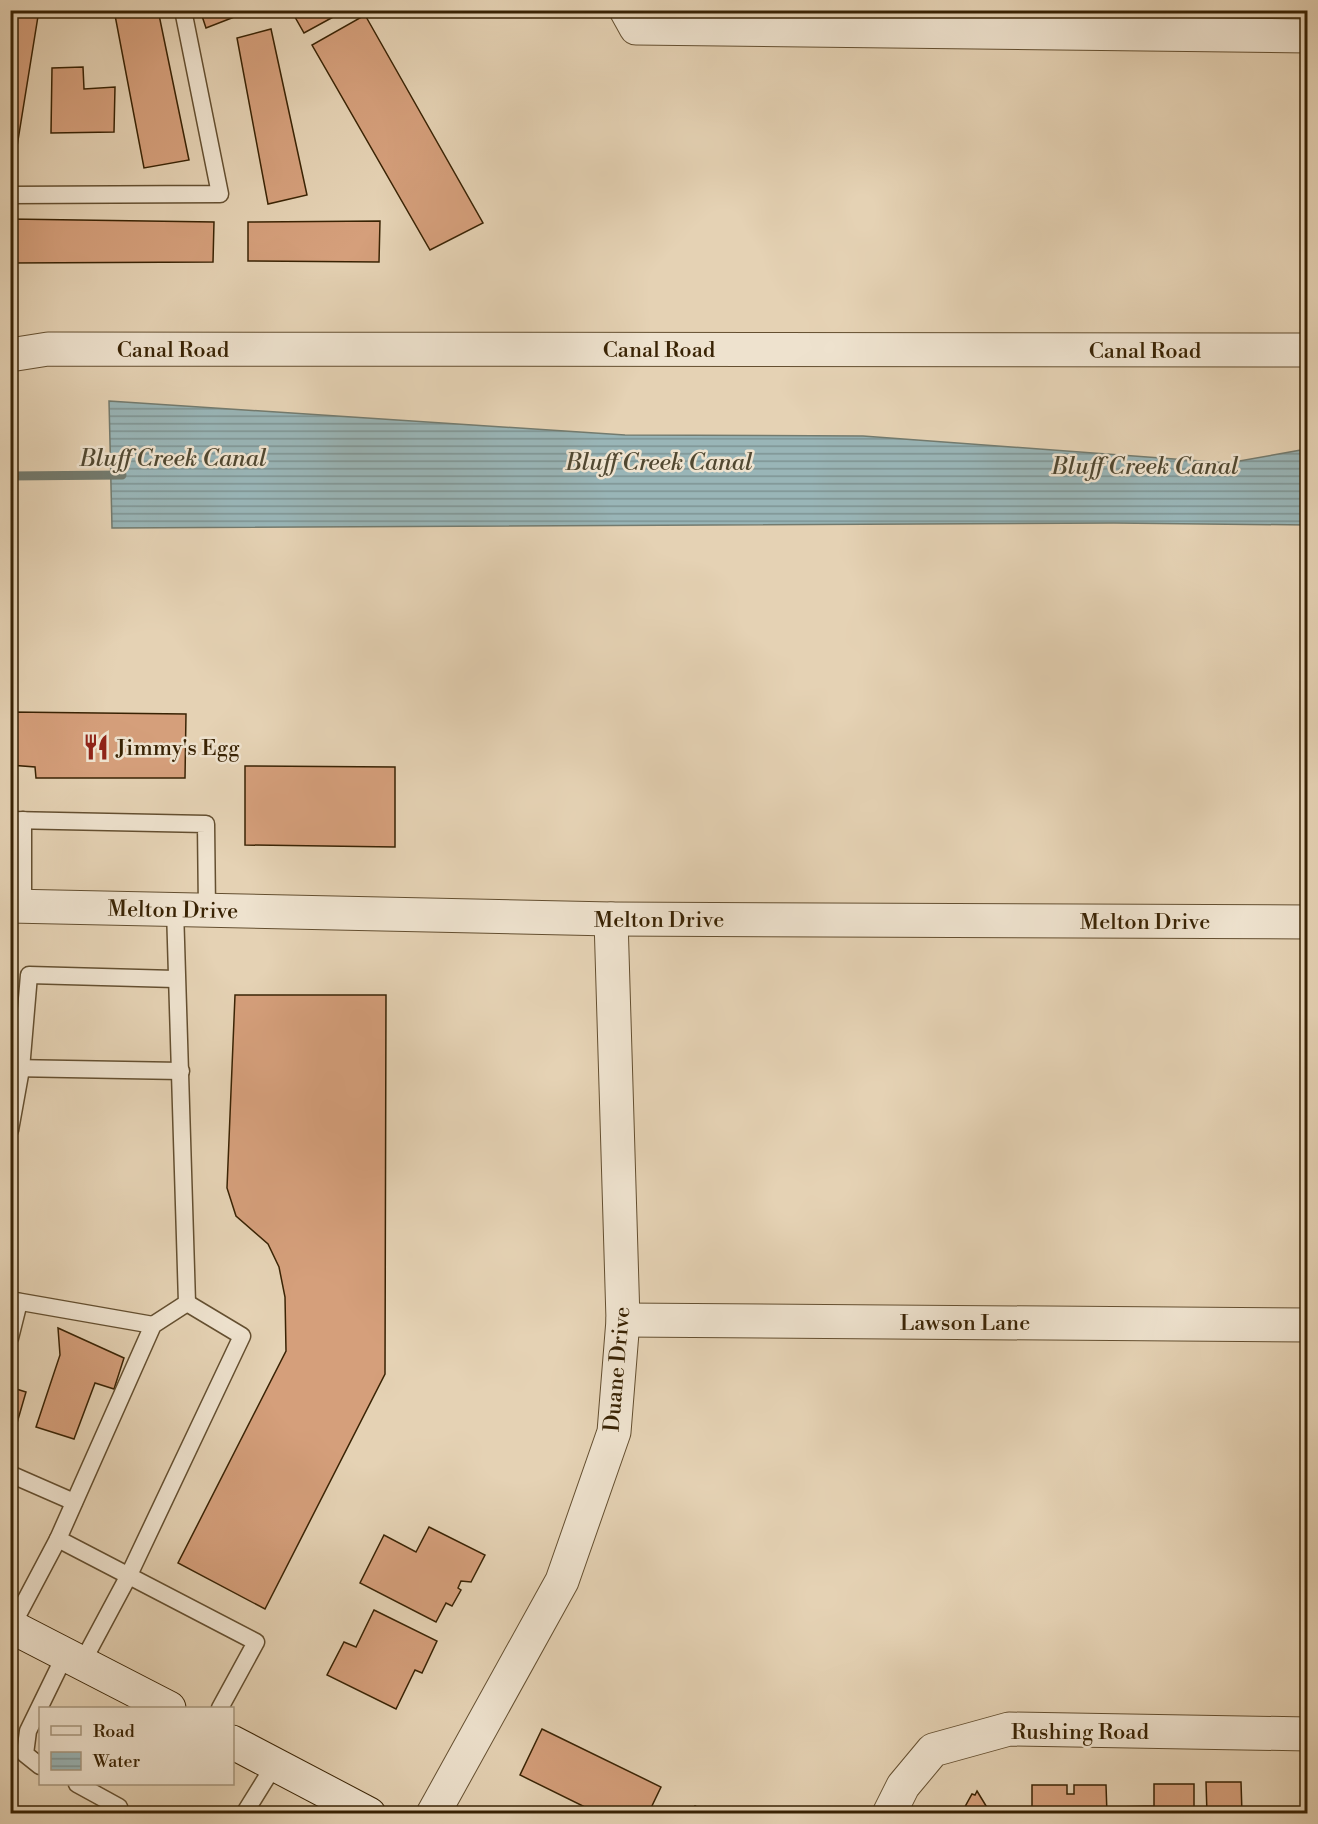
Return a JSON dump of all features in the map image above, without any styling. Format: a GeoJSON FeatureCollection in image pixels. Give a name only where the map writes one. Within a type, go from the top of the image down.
{"type":"FeatureCollection","features":[{"type":"Feature","properties":{"kind":"street"},"geometry":{"type":"LineString","coordinates":[[626,10],[636,28],[1308,36]]}},
{"type":"Feature","properties":{"kind":"street","name":"Canal Road"},"geometry":{"type":"LineString","coordinates":[[10,355],[48,349],[1308,350]]}},
{"type":"Feature","properties":{"kind":"street","name":"Melton Drive"},"geometry":{"type":"LineString","coordinates":[[17,906],[611,919],[1308,922]]}},
{"type":"Feature","properties":{"kind":"street","name":"Duane Drive"},"geometry":{"type":"LineString","coordinates":[[433,1814],[562,1581],[614,1432],[623,1320],[611,919]]}},
{"type":"Feature","properties":{"kind":"street","name":"Lawson Lane"},"geometry":{"type":"LineString","coordinates":[[623,1320],[1308,1325]]}},
{"type":"Feature","properties":{"kind":"street"},"geometry":{"type":"LineString","coordinates":[[11,1626],[167,1707]]}},
{"type":"Feature","properties":{"kind":"street","name":"Rushing Road"},"geometry":{"type":"LineString","coordinates":[[889,1814],[903,1786],[933,1750],[1009,1729],[1308,1734]]}},
{"type":"Feature","properties":{"kind":"street"},"geometry":{"type":"LineString","coordinates":[[234,1743],[369,1814]]}},
{"type":"Feature","properties":{"kind":"lane"},"geometry":{"type":"LineString","coordinates":[[10,195],[220,194],[183,10]]}},
{"type":"Feature","properties":{"kind":"lane"},"geometry":{"type":"LineString","coordinates":[[17,906],[17,820],[207,824],[207,910]]}},
{"type":"Feature","properties":{"kind":"lane"},"geometry":{"type":"LineString","coordinates":[[175,909],[175,979],[181,1071],[187,1303]]}},
{"type":"Feature","properties":{"kind":"lane"},"geometry":{"type":"LineString","coordinates":[[10,1130],[29,975],[175,979]]}},
{"type":"Feature","properties":{"kind":"lane"},"geometry":{"type":"LineString","coordinates":[[16,1068],[181,1071]]}},
{"type":"Feature","properties":{"kind":"lane"},"geometry":{"type":"LineString","coordinates":[[10,1338],[15,1301],[153,1325]]}},
{"type":"Feature","properties":{"kind":"lane"},"geometry":{"type":"LineString","coordinates":[[11,1626],[58,1539],[153,1325],[187,1303]]}},
{"type":"Feature","properties":{"kind":"lane"},"geometry":{"type":"LineString","coordinates":[[43,1707],[128,1577],[242,1336],[187,1303]]}},
{"type":"Feature","properties":{"kind":"lane"},"geometry":{"type":"LineString","coordinates":[[10,1474],[74,1502]]}},
{"type":"Feature","properties":{"kind":"lane"},"geometry":{"type":"LineString","coordinates":[[58,1539],[256,1642],[221,1707]]}},
{"type":"Feature","properties":{"kind":"lane"},"geometry":{"type":"LineString","coordinates":[[39,1714],[28,1731],[24,1754],[39,1765]]}},
{"type":"Feature","properties":{"kind":"lane"},"geometry":{"type":"LineString","coordinates":[[244,1814],[275,1764]]}},
{"type":"Feature","properties":{"kind":"lane"},"geometry":{"type":"LineString","coordinates":[[79,1785],[119,1807],[121,1814]]}},
{"type":"Feature","properties":{"kind":"water"},"geometry":{"type":"Polygon","coordinates":[[[109,401],[625,435],[863,436],[1228,463],[1307,449],[1307,525],[1114,523],[112,528],[109,401]]]}},
{"type":"Feature","properties":{"kind":"building"},"geometry":{"type":"Polygon","coordinates":[[[10,10],[39,10],[14,165],[10,164],[10,10]]]}},
{"type":"Feature","properties":{"kind":"building"},"geometry":{"type":"Polygon","coordinates":[[[114,10],[158,10],[189,160],[144,168],[114,10]]]}},
{"type":"Feature","properties":{"kind":"building"},"geometry":{"type":"Polygon","coordinates":[[[200,10],[241,10],[242,14],[206,28],[200,10]]]}},
{"type":"Feature","properties":{"kind":"building"},"geometry":{"type":"Polygon","coordinates":[[[291,10],[346,10],[304,33],[291,10]]]}},
{"type":"Feature","properties":{"kind":"building"},"geometry":{"type":"Polygon","coordinates":[[[365,15],[483,223],[430,250],[312,45],[365,15]]]}},
{"type":"Feature","properties":{"kind":"building"},"geometry":{"type":"Polygon","coordinates":[[[271,29],[307,195],[268,204],[237,38],[271,29]]]}},
{"type":"Feature","properties":{"kind":"building"},"geometry":{"type":"Polygon","coordinates":[[[83,67],[84,89],[115,87],[114,132],[51,133],[52,68],[83,67]]]}},
{"type":"Feature","properties":{"kind":"building"},"geometry":{"type":"Polygon","coordinates":[[[10,219],[214,222],[213,262],[10,263],[10,219]]]}},
{"type":"Feature","properties":{"kind":"building"},"geometry":{"type":"Polygon","coordinates":[[[380,221],[379,262],[248,261],[248,222],[380,221]]]}},
{"type":"Feature","properties":{"kind":"building"},"geometry":{"type":"Polygon","coordinates":[[[10,712],[186,714],[185,778],[36,778],[35,767],[10,765],[10,712]]]}},
{"type":"Feature","properties":{"kind":"building"},"geometry":{"type":"Polygon","coordinates":[[[245,766],[395,767],[395,847],[245,845],[245,766]]]}},
{"type":"Feature","properties":{"kind":"building"},"geometry":{"type":"Polygon","coordinates":[[[235,995],[386,995],[385,1374],[265,1609],[178,1563],[286,1351],[285,1297],[279,1267],[268,1244],[236,1216],[227,1188],[235,995]]]}},
{"type":"Feature","properties":{"kind":"building"},"geometry":{"type":"Polygon","coordinates":[[[58,1328],[124,1358],[114,1389],[95,1383],[74,1439],[36,1427],[60,1355],[58,1328]]]}},
{"type":"Feature","properties":{"kind":"building"},"geometry":{"type":"Polygon","coordinates":[[[10,1387],[26,1392],[17,1423],[10,1421],[10,1387]]]}},
{"type":"Feature","properties":{"kind":"building"},"geometry":{"type":"Polygon","coordinates":[[[429,1527],[485,1555],[471,1582],[461,1581],[458,1588],[461,1590],[452,1606],[446,1603],[436,1622],[360,1583],[384,1535],[416,1552],[429,1527]]]}},
{"type":"Feature","properties":{"kind":"building"},"geometry":{"type":"Polygon","coordinates":[[[374,1610],[437,1641],[422,1673],[415,1670],[396,1709],[327,1675],[344,1642],[356,1647],[374,1610]]]}},
{"type":"Feature","properties":{"kind":"building"},"geometry":{"type":"Polygon","coordinates":[[[542,1729],[661,1787],[648,1814],[599,1814],[520,1775],[542,1729]]]}},
{"type":"Feature","properties":{"kind":"building"},"geometry":{"type":"Polygon","coordinates":[[[1206,1782],[1241,1782],[1242,1814],[1207,1814],[1206,1782]]]}},
{"type":"Feature","properties":{"kind":"building"},"geometry":{"type":"Polygon","coordinates":[[[1154,1784],[1194,1784],[1194,1814],[1117,1814],[1117,1807],[1154,1806],[1154,1784]]]}},
{"type":"Feature","properties":{"kind":"building"},"geometry":{"type":"Polygon","coordinates":[[[1032,1785],[1067,1785],[1067,1794],[1074,1794],[1074,1785],[1106,1785],[1107,1814],[1032,1814],[1032,1785]]]}},
{"type":"Feature","properties":{"kind":"building"},"geometry":{"type":"Polygon","coordinates":[[[977,1791],[991,1814],[961,1814],[972,1794],[975,1795],[977,1791]]]}},
{"type":"Feature","properties":{"kind":"building"},"geometry":{"type":"Polygon","coordinates":[[[695,1806],[711,1814],[691,1814],[695,1806]]]}},
{"type":"Feature","properties":{"kind":"building"},"geometry":{"type":"Polygon","coordinates":[[[1293,1807],[1308,1807],[1308,1814],[1294,1814],[1293,1807]]]}},
{"type":"Feature","properties":{"kind":"waterway","name":"Bluff Creek Canal"},"geometry":{"type":"LineString","coordinates":[[10,476],[122,475]]}},
{"type":"Feature","properties":{"kind":"place","name":"Jimmy's Egg"},"geometry":{"type":"Point","coordinates":[96,747]}}]}
